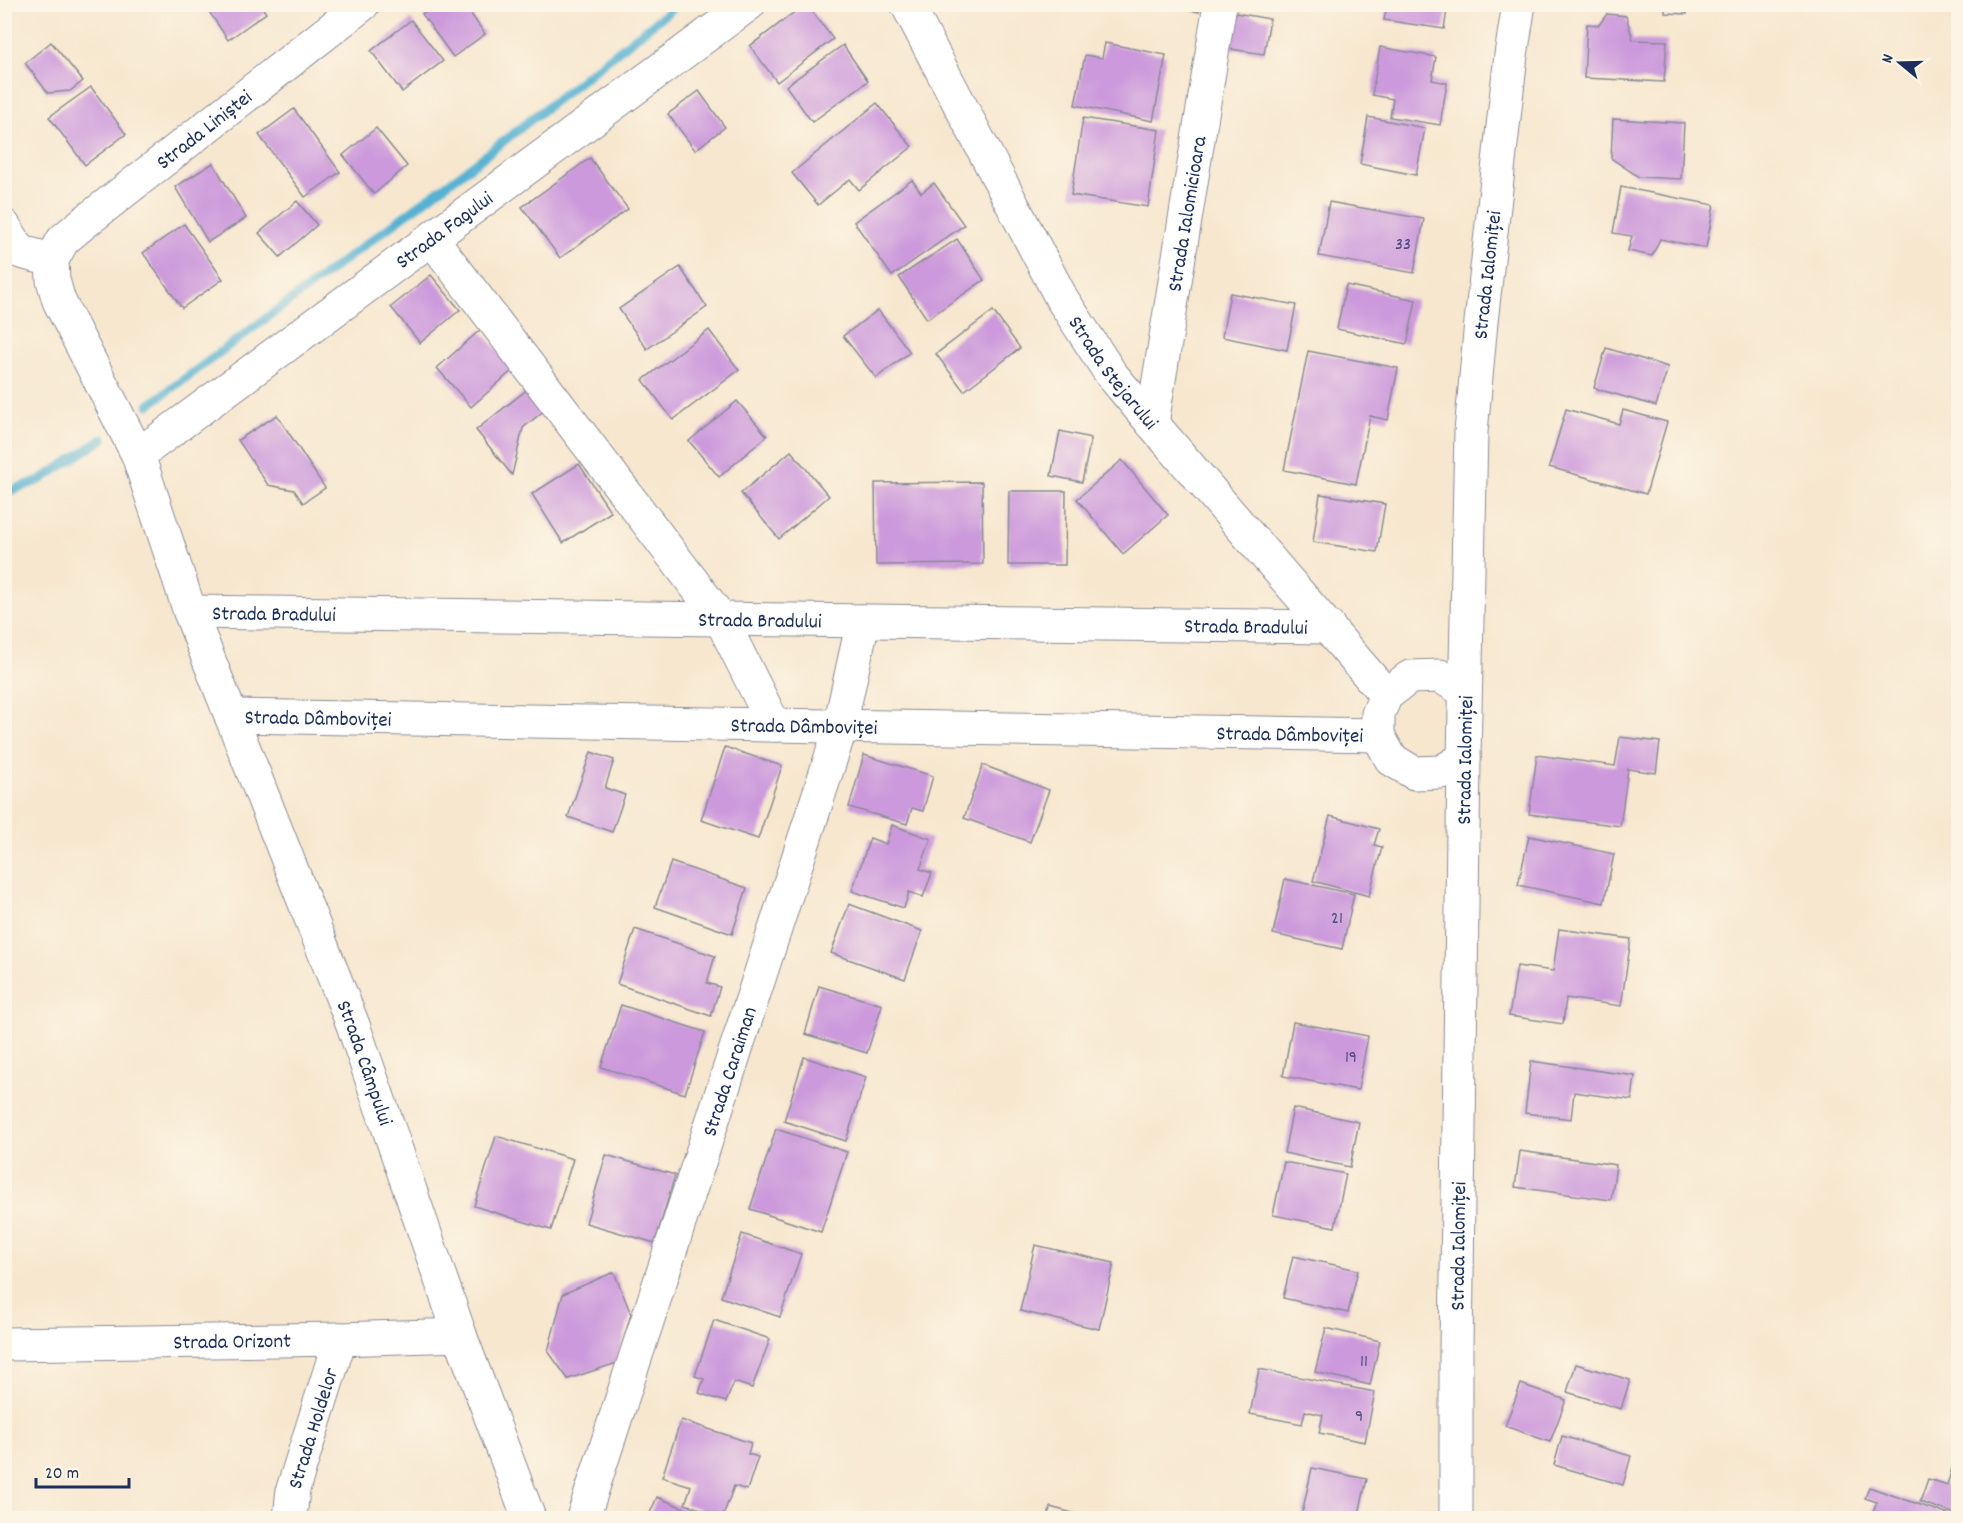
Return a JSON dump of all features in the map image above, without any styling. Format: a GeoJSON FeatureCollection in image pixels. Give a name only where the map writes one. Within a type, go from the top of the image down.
{"type":"FeatureCollection","features":[{"type":"Feature","properties":{"kind":"street","name":"Strada Liniștei"},"geometry":{"type":"LineString","coordinates":[[21,249],[63,240],[363,4]]}},
{"type":"Feature","properties":{"kind":"street","name":"Strada Fagului"},"geometry":{"type":"LineString","coordinates":[[138,455],[749,4]]}},
{"type":"Feature","properties":{"kind":"street","name":"Strada Stejarului"},"geometry":{"type":"LineString","coordinates":[[908,4],[1062,299],[1112,374],[1386,695]]}},
{"type":"Feature","properties":{"kind":"street","name":"Strada Ialomicioara"},"geometry":{"type":"LineString","coordinates":[[1152,423],[1220,4]]}},
{"type":"Feature","properties":{"kind":"street","name":"Strada Ialomiței"},"geometry":{"type":"LineString","coordinates":[[1456,1518],[1464,758],[1471,432],[1483,299],[1519,4]]}},
{"type":"Feature","properties":{"kind":"street"},"geometry":{"type":"LineString","coordinates":[[432,239],[721,619],[774,725]]}},
{"type":"Feature","properties":{"kind":"street","name":"Strada Câmpului"},"geometry":{"type":"LineString","coordinates":[[21,249],[53,280],[59,301],[138,455],[190,612],[353,1025],[460,1335],[530,1518]]}},
{"type":"Feature","properties":{"kind":"street","name":"Strada Bradului"},"geometry":{"type":"LineString","coordinates":[[190,612],[1329,627]]}},
{"type":"Feature","properties":{"kind":"street","name":"Strada Caraiman"},"geometry":{"type":"LineString","coordinates":[[583,1518],[840,726],[863,621]]}},
{"type":"Feature","properties":{"kind":"street"},"geometry":{"type":"LineString","coordinates":[[1464,758],[1441,772],[1414,773],[1391,759],[1378,735],[1378,714],[1386,695],[1410,677],[1440,676],[1465,691]]}},
{"type":"Feature","properties":{"kind":"street","name":"Strada Dâmboviței"},"geometry":{"type":"LineString","coordinates":[[231,716],[1378,735]]}},
{"type":"Feature","properties":{"kind":"street","name":"Strada Orizont"},"geometry":{"type":"LineString","coordinates":[[4,1344],[460,1335]]}},
{"type":"Feature","properties":{"kind":"street","name":"Strada Holdelor"},"geometry":{"type":"LineString","coordinates":[[290,1518],[293,1489],[340,1339]]}},
{"type":"Feature","properties":{"kind":"building"},"geometry":{"type":"Polygon","coordinates":[[[204,4],[260,4],[266,13],[228,40],[204,4]]]}},
{"type":"Feature","properties":{"kind":"building"},"geometry":{"type":"Polygon","coordinates":[[[436,4],[464,4],[485,34],[453,57],[422,14],[436,4]]]}},
{"type":"Feature","properties":{"kind":"building"},"geometry":{"type":"Polygon","coordinates":[[[805,4],[833,39],[777,82],[750,46],[805,4]]]}},
{"type":"Feature","properties":{"kind":"building"},"geometry":{"type":"Polygon","coordinates":[[[1163,4],[1200,4],[1199,12],[1163,4]]]}},
{"type":"Feature","properties":{"kind":"building"},"geometry":{"type":"Polygon","coordinates":[[[1387,4],[1448,4],[1444,29],[1384,20],[1387,4]]]}},
{"type":"Feature","properties":{"kind":"building"},"geometry":{"type":"Polygon","coordinates":[[[1665,4],[1687,4],[1687,14],[1665,13],[1665,4]]]}},
{"type":"Feature","properties":{"kind":"building"},"geometry":{"type":"Polygon","coordinates":[[[1230,12],[1270,19],[1264,54],[1224,48],[1230,12]]]}},
{"type":"Feature","properties":{"kind":"building"},"geometry":{"type":"Polygon","coordinates":[[[1607,14],[1626,16],[1633,40],[1667,41],[1664,82],[1584,78],[1587,24],[1599,25],[1607,14]]]}},
{"type":"Feature","properties":{"kind":"building"},"geometry":{"type":"Polygon","coordinates":[[[411,20],[443,61],[402,92],[371,51],[411,20]]]}},
{"type":"Feature","properties":{"kind":"building"},"geometry":{"type":"Polygon","coordinates":[[[51,42],[83,81],[70,91],[48,93],[25,63],[51,42]]]}},
{"type":"Feature","properties":{"kind":"building"},"geometry":{"type":"Polygon","coordinates":[[[1105,43],[1166,55],[1153,121],[1075,105],[1085,55],[1102,58],[1105,43]]]}},
{"type":"Feature","properties":{"kind":"building"},"geometry":{"type":"Polygon","coordinates":[[[843,45],[868,81],[812,122],[786,86],[843,45]]]}},
{"type":"Feature","properties":{"kind":"building"},"geometry":{"type":"Polygon","coordinates":[[[1380,47],[1436,57],[1432,80],[1447,83],[1440,125],[1390,117],[1393,99],[1372,95],[1380,47]]]}},
{"type":"Feature","properties":{"kind":"building"},"geometry":{"type":"Polygon","coordinates":[[[91,87],[126,134],[85,165],[49,117],[91,87]]]}},
{"type":"Feature","properties":{"kind":"building"},"geometry":{"type":"Polygon","coordinates":[[[699,91],[725,127],[695,150],[668,114],[699,91]]]}},
{"type":"Feature","properties":{"kind":"building"},"geometry":{"type":"Polygon","coordinates":[[[877,103],[912,147],[859,190],[850,179],[818,205],[792,173],[877,103]]]}},
{"type":"Feature","properties":{"kind":"building"},"geometry":{"type":"Polygon","coordinates":[[[294,109],[340,172],[305,197],[259,135],[294,109]]]}},
{"type":"Feature","properties":{"kind":"building"},"geometry":{"type":"Polygon","coordinates":[[[1368,117],[1425,128],[1416,175],[1360,164],[1368,117]]]}},
{"type":"Feature","properties":{"kind":"building"},"geometry":{"type":"Polygon","coordinates":[[[1083,118],[1159,130],[1148,207],[1071,195],[1083,118]]]}},
{"type":"Feature","properties":{"kind":"building"},"geometry":{"type":"Polygon","coordinates":[[[1613,119],[1684,123],[1681,179],[1639,177],[1611,158],[1613,119]]]}},
{"type":"Feature","properties":{"kind":"building"},"geometry":{"type":"Polygon","coordinates":[[[376,128],[407,166],[374,194],[343,155],[376,128]]]}},
{"type":"Feature","properties":{"kind":"building"},"geometry":{"type":"Polygon","coordinates":[[[590,158],[628,209],[560,258],[522,207],[590,158]]]}},
{"type":"Feature","properties":{"kind":"building"},"geometry":{"type":"Polygon","coordinates":[[[213,163],[246,218],[208,242],[175,187],[213,163]]]}},
{"type":"Feature","properties":{"kind":"building"},"geometry":{"type":"Polygon","coordinates":[[[912,180],[921,193],[934,183],[964,225],[892,276],[854,222],[912,180]]]}},
{"type":"Feature","properties":{"kind":"building"},"geometry":{"type":"Polygon","coordinates":[[[1621,187],[1714,205],[1706,248],[1660,239],[1652,256],[1628,251],[1632,236],[1613,233],[1621,187]]]}},
{"type":"Feature","properties":{"kind":"building"},"geometry":{"type":"Polygon","coordinates":[[[297,201],[317,225],[280,257],[259,233],[297,201]]]}},
{"type":"Feature","properties":{"kind":"building"},"geometry":{"type":"Polygon","coordinates":[[[1329,202],[1424,219],[1414,273],[1319,256],[1329,202]]]}},
{"type":"Feature","properties":{"kind":"building"},"geometry":{"type":"Polygon","coordinates":[[[184,224],[223,279],[182,308],[143,253],[184,224]]]}},
{"type":"Feature","properties":{"kind":"building"},"geometry":{"type":"Polygon","coordinates":[[[957,239],[984,280],[927,319],[899,277],[957,239]]]}},
{"type":"Feature","properties":{"kind":"building"},"geometry":{"type":"Polygon","coordinates":[[[680,267],[707,307],[647,349],[619,309],[680,267]]]}},
{"type":"Feature","properties":{"kind":"building"},"geometry":{"type":"Polygon","coordinates":[[[431,275],[460,310],[420,343],[391,307],[431,275]]]}},
{"type":"Feature","properties":{"kind":"building"},"geometry":{"type":"Polygon","coordinates":[[[1346,285],[1416,300],[1407,344],[1337,329],[1346,285]]]}},
{"type":"Feature","properties":{"kind":"building"},"geometry":{"type":"Polygon","coordinates":[[[1230,293],[1296,305],[1287,350],[1222,337],[1230,293]]]}},
{"type":"Feature","properties":{"kind":"building"},"geometry":{"type":"Polygon","coordinates":[[[878,310],[910,352],[876,378],[843,336],[878,310]]]}},
{"type":"Feature","properties":{"kind":"building"},"geometry":{"type":"Polygon","coordinates":[[[993,311],[1020,348],[964,391],[936,354],[993,311]]]}},
{"type":"Feature","properties":{"kind":"building"},"geometry":{"type":"Polygon","coordinates":[[[480,330],[514,369],[471,407],[437,368],[480,330]]]}},
{"type":"Feature","properties":{"kind":"building"},"geometry":{"type":"Polygon","coordinates":[[[709,330],[739,370],[673,420],[643,380],[709,330]]]}},
{"type":"Feature","properties":{"kind":"building"},"geometry":{"type":"Polygon","coordinates":[[[1606,348],[1668,367],[1656,406],[1594,388],[1606,348]]]}},
{"type":"Feature","properties":{"kind":"building"},"geometry":{"type":"Polygon","coordinates":[[[1308,351],[1398,368],[1388,420],[1370,416],[1356,484],[1284,470],[1308,351]]]}},
{"type":"Feature","properties":{"kind":"building"},"geometry":{"type":"Polygon","coordinates":[[[529,388],[546,409],[523,428],[512,475],[476,430],[529,388]]]}},
{"type":"Feature","properties":{"kind":"building"},"geometry":{"type":"Polygon","coordinates":[[[737,401],[767,436],[719,477],[689,441],[737,401]]]}},
{"type":"Feature","properties":{"kind":"building"},"geometry":{"type":"Polygon","coordinates":[[[1566,409],[1619,424],[1623,410],[1667,422],[1646,494],[1549,467],[1566,409]]]}},
{"type":"Feature","properties":{"kind":"building"},"geometry":{"type":"Polygon","coordinates":[[[277,415],[325,488],[303,503],[294,490],[268,485],[238,440],[277,415]]]}},
{"type":"Feature","properties":{"kind":"building"},"geometry":{"type":"Polygon","coordinates":[[[1060,431],[1091,438],[1082,482],[1051,476],[1060,431]]]}},
{"type":"Feature","properties":{"kind":"building"},"geometry":{"type":"Polygon","coordinates":[[[791,451],[829,496],[779,539],[741,493],[791,451]]]}},
{"type":"Feature","properties":{"kind":"building"},"geometry":{"type":"Polygon","coordinates":[[[1122,460],[1168,515],[1123,554],[1077,499],[1122,460]]]}},
{"type":"Feature","properties":{"kind":"building"},"geometry":{"type":"Polygon","coordinates":[[[579,464],[611,512],[563,543],[532,494],[579,464]]]}},
{"type":"Feature","properties":{"kind":"building"},"geometry":{"type":"Polygon","coordinates":[[[982,482],[983,564],[876,565],[875,483],[982,482]]]}},
{"type":"Feature","properties":{"kind":"building"},"geometry":{"type":"Polygon","coordinates":[[[1009,491],[1066,491],[1065,565],[1008,565],[1009,491]]]}},
{"type":"Feature","properties":{"kind":"building"},"geometry":{"type":"Polygon","coordinates":[[[1320,494],[1385,504],[1377,552],[1313,542],[1320,494]]]}},
{"type":"Feature","properties":{"kind":"building"},"geometry":{"type":"Polygon","coordinates":[[[1620,737],[1660,742],[1656,773],[1628,769],[1620,826],[1529,814],[1537,755],[1615,766],[1620,737]]]}},
{"type":"Feature","properties":{"kind":"building"},"geometry":{"type":"Polygon","coordinates":[[[725,747],[782,766],[758,839],[701,820],[725,747]]]}},
{"type":"Feature","properties":{"kind":"building"},"geometry":{"type":"Polygon","coordinates":[[[591,752],[614,760],[605,788],[625,795],[612,832],[568,817],[591,752]]]}},
{"type":"Feature","properties":{"kind":"building"},"geometry":{"type":"Polygon","coordinates":[[[864,755],[933,776],[923,811],[912,808],[907,824],[849,807],[864,755]]]}},
{"type":"Feature","properties":{"kind":"building"},"geometry":{"type":"Polygon","coordinates":[[[983,765],[1049,790],[1030,842],[964,818],[983,765]]]}},
{"type":"Feature","properties":{"kind":"building"},"geometry":{"type":"Polygon","coordinates":[[[1330,816],[1379,829],[1374,845],[1382,847],[1369,896],[1313,881],[1330,816]]]}},
{"type":"Feature","properties":{"kind":"building"},"geometry":{"type":"Polygon","coordinates":[[[892,825],[931,839],[920,869],[932,873],[923,897],[909,892],[904,908],[852,891],[870,838],[886,844],[892,825]]]}},
{"type":"Feature","properties":{"kind":"building"},"geometry":{"type":"Polygon","coordinates":[[[1529,836],[1614,854],[1604,903],[1518,885],[1529,836]]]}},
{"type":"Feature","properties":{"kind":"building"},"geometry":{"type":"Polygon","coordinates":[[[671,862],[747,888],[732,934],[655,907],[671,862]]]}},
{"type":"Feature","properties":{"kind":"building"},"geometry":{"type":"Polygon","coordinates":[[[1285,879],[1354,894],[1342,949],[1273,934],[1285,879]]]}},
{"type":"Feature","properties":{"kind":"building"},"geometry":{"type":"Polygon","coordinates":[[[849,904],[922,931],[905,979],[831,953],[849,904]]]}},
{"type":"Feature","properties":{"kind":"building"},"geometry":{"type":"Polygon","coordinates":[[[635,929],[715,956],[707,983],[720,987],[711,1016],[617,984],[635,929]]]}},
{"type":"Feature","properties":{"kind":"building"},"geometry":{"type":"Polygon","coordinates":[[[1559,929],[1631,939],[1621,1006],[1566,998],[1563,1024],[1509,1016],[1517,966],[1553,971],[1559,929]]]}},
{"type":"Feature","properties":{"kind":"building"},"geometry":{"type":"Polygon","coordinates":[[[819,986],[882,1005],[867,1053],[805,1034],[819,986]]]}},
{"type":"Feature","properties":{"kind":"building"},"geometry":{"type":"Polygon","coordinates":[[[621,1005],[705,1032],[685,1094],[601,1067],[621,1005]]]}},
{"type":"Feature","properties":{"kind":"building"},"geometry":{"type":"Polygon","coordinates":[[[1293,1022],[1368,1036],[1358,1090],[1283,1076],[1293,1022]]]}},
{"type":"Feature","properties":{"kind":"building"},"geometry":{"type":"Polygon","coordinates":[[[804,1057],[866,1077],[846,1141],[784,1121],[804,1057]]]}},
{"type":"Feature","properties":{"kind":"building"},"geometry":{"type":"Polygon","coordinates":[[[1531,1061],[1635,1076],[1632,1100],[1574,1092],[1571,1119],[1525,1113],[1531,1061]]]}},
{"type":"Feature","properties":{"kind":"building"},"geometry":{"type":"Polygon","coordinates":[[[1293,1108],[1359,1122],[1350,1167],[1284,1153],[1293,1108]]]}},
{"type":"Feature","properties":{"kind":"building"},"geometry":{"type":"Polygon","coordinates":[[[776,1129],[847,1152],[821,1232],[750,1209],[776,1129]]]}},
{"type":"Feature","properties":{"kind":"building"},"geometry":{"type":"Polygon","coordinates":[[[496,1136],[573,1159],[551,1230],[474,1206],[496,1136]]]}},
{"type":"Feature","properties":{"kind":"building"},"geometry":{"type":"Polygon","coordinates":[[[1520,1151],[1616,1165],[1611,1200],[1515,1187],[1520,1151]]]}},
{"type":"Feature","properties":{"kind":"building"},"geometry":{"type":"Polygon","coordinates":[[[606,1155],[675,1175],[655,1243],[586,1223],[606,1155]]]}},
{"type":"Feature","properties":{"kind":"building"},"geometry":{"type":"Polygon","coordinates":[[[1284,1162],[1346,1174],[1335,1227],[1273,1215],[1284,1162]]]}},
{"type":"Feature","properties":{"kind":"building"},"geometry":{"type":"Polygon","coordinates":[[[742,1234],[801,1254],[780,1317],[721,1297],[742,1234]]]}},
{"type":"Feature","properties":{"kind":"building"},"geometry":{"type":"Polygon","coordinates":[[[1035,1245],[1114,1263],[1099,1329],[1020,1311],[1035,1245]]]}},
{"type":"Feature","properties":{"kind":"building"},"geometry":{"type":"Polygon","coordinates":[[[1293,1256],[1358,1270],[1348,1313],[1283,1298],[1293,1256]]]}},
{"type":"Feature","properties":{"kind":"building"},"geometry":{"type":"Polygon","coordinates":[[[614,1272],[631,1314],[617,1363],[568,1379],[548,1351],[563,1294],[614,1272]]]}},
{"type":"Feature","properties":{"kind":"building"},"geometry":{"type":"Polygon","coordinates":[[[714,1320],[770,1339],[752,1388],[734,1382],[726,1402],[699,1393],[704,1379],[695,1376],[714,1320]]]}},
{"type":"Feature","properties":{"kind":"building"},"geometry":{"type":"Polygon","coordinates":[[[1326,1328],[1380,1341],[1370,1385],[1315,1372],[1326,1328]]]}},
{"type":"Feature","properties":{"kind":"building"},"geometry":{"type":"Polygon","coordinates":[[[1576,1364],[1630,1380],[1621,1409],[1567,1392],[1576,1364]]]}},
{"type":"Feature","properties":{"kind":"building"},"geometry":{"type":"Polygon","coordinates":[[[1259,1369],[1375,1392],[1365,1442],[1319,1433],[1323,1415],[1305,1411],[1302,1424],[1250,1414],[1259,1369]]]}},
{"type":"Feature","properties":{"kind":"building"},"geometry":{"type":"Polygon","coordinates":[[[1521,1384],[1566,1400],[1550,1442],[1505,1426],[1521,1384]]]}},
{"type":"Feature","properties":{"kind":"building"},"geometry":{"type":"Polygon","coordinates":[[[681,1420],[751,1443],[748,1454],[758,1457],[747,1490],[734,1486],[723,1516],[685,1504],[691,1486],[662,1477],[681,1420]]]}},
{"type":"Feature","properties":{"kind":"building"},"geometry":{"type":"Polygon","coordinates":[[[1562,1436],[1631,1456],[1623,1485],[1554,1465],[1562,1436]]]}},
{"type":"Feature","properties":{"kind":"building"},"geometry":{"type":"Polygon","coordinates":[[[1956,1455],[1958,1456],[1958,1515],[1920,1502],[1928,1479],[1947,1485],[1956,1455]]]}},
{"type":"Feature","properties":{"kind":"building"},"geometry":{"type":"Polygon","coordinates":[[[1312,1468],[1367,1479],[1358,1518],[1301,1518],[1312,1468]]]}},
{"type":"Feature","properties":{"kind":"building"},"geometry":{"type":"Polygon","coordinates":[[[1869,1487],[1958,1518],[1871,1518],[1877,1502],[1865,1498],[1869,1487]]]}},
{"type":"Feature","properties":{"kind":"building"},"geometry":{"type":"Polygon","coordinates":[[[657,1497],[708,1518],[648,1518],[657,1497]]]}},
{"type":"Feature","properties":{"kind":"building"},"geometry":{"type":"Polygon","coordinates":[[[1050,1507],[1092,1518],[1048,1518],[1050,1507]]]}},
{"type":"Feature","properties":{"kind":"waterway"},"geometry":{"type":"LineString","coordinates":[[149,405],[477,162],[678,4]]}},
{"type":"Feature","properties":{"kind":"waterway"},"geometry":{"type":"LineString","coordinates":[[4,493],[40,480],[103,439]]}}]}
